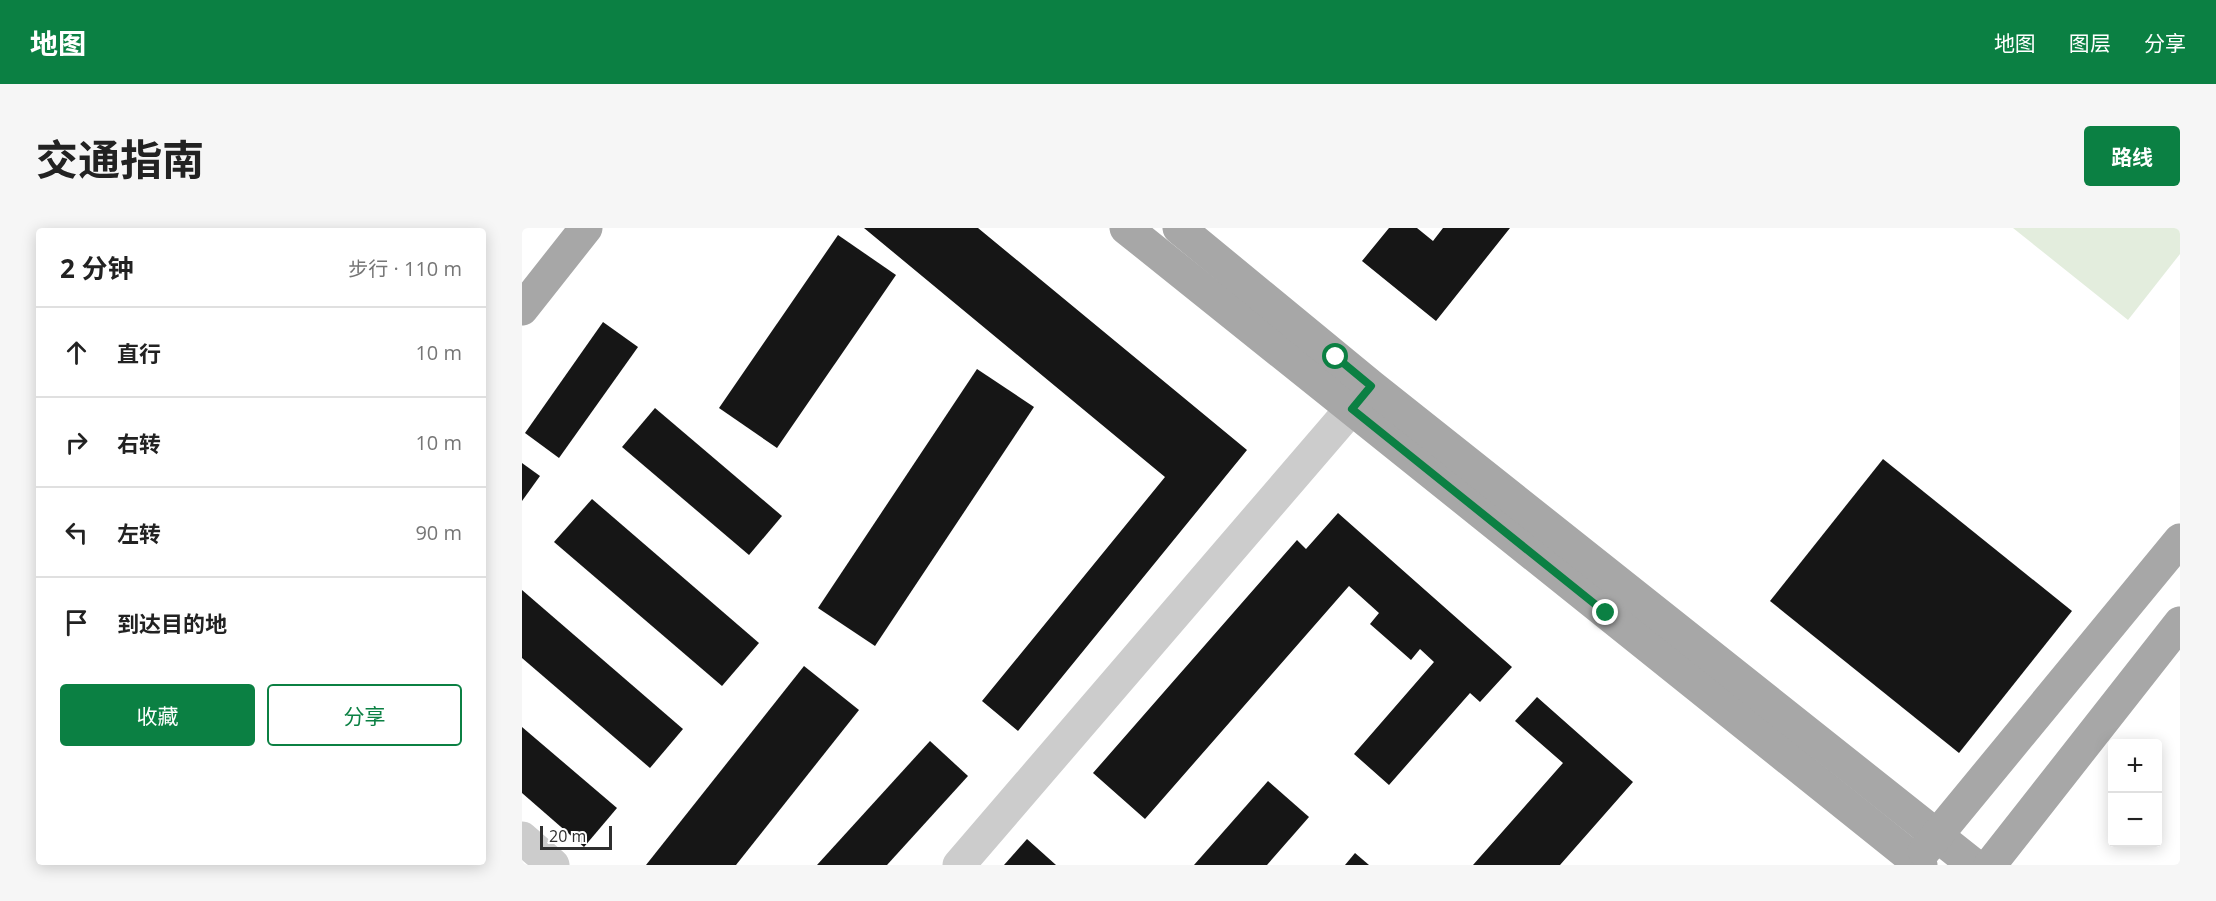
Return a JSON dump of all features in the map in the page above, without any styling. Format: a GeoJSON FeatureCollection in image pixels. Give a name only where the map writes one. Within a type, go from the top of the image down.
{"type":"FeatureCollection","features":[{"type":"Feature","properties":{"kind":"main road"},"geometry":{"type":"LineString","coordinates":[[522,309],[586,228]]}},
{"type":"Feature","properties":{"kind":"main road"},"geometry":{"type":"LineString","coordinates":[[1126,228],[1361,397],[1974,865]]}},
{"type":"Feature","properties":{"kind":"main road"},"geometry":{"type":"LineString","coordinates":[[1179,228],[1361,397],[1916,864],[2180,540]]}},
{"type":"Feature","properties":{"kind":"main road"},"geometry":{"type":"LineString","coordinates":[[1990,865],[2180,623]]}},
{"type":"Feature","properties":{"kind":"street"},"geometry":{"type":"LineString","coordinates":[[959,865],[1361,397]]}},
{"type":"Feature","properties":{"kind":"street"},"geometry":{"type":"LineString","coordinates":[[522,838],[552,865]]}},
{"type":"Feature","properties":{"kind":"green space"},"geometry":{"type":"Polygon","coordinates":[[[2013,228],[2180,228],[2180,254],[2128,320],[2013,228]]]}},
{"type":"Feature","properties":{"kind":"building"},"geometry":{"type":"Polygon","coordinates":[[[864,228],[978,228],[1247,450],[1018,731],[982,701],[1165,477],[864,228]]]}},
{"type":"Feature","properties":{"kind":"building"},"geometry":{"type":"Polygon","coordinates":[[[1389,228],[1417,228],[1433,241],[1443,228],[1510,228],[1436,321],[1362,261],[1389,228]]]}},
{"type":"Feature","properties":{"kind":"building"},"geometry":{"type":"Polygon","coordinates":[[[838,235],[896,275],[777,448],[719,408],[838,235]]]}},
{"type":"Feature","properties":{"kind":"building"},"geometry":{"type":"Polygon","coordinates":[[[603,322],[638,347],[559,458],[525,433],[603,322]]]}},
{"type":"Feature","properties":{"kind":"building"},"geometry":{"type":"Polygon","coordinates":[[[977,369],[1034,407],[875,646],[818,608],[977,369]]]}},
{"type":"Feature","properties":{"kind":"building"},"geometry":{"type":"Polygon","coordinates":[[[655,408],[782,516],[749,555],[622,447],[655,408]]]}},
{"type":"Feature","properties":{"kind":"building"},"geometry":{"type":"Polygon","coordinates":[[[1883,459],[2072,611],[1959,753],[1770,601],[1883,459]]]}},
{"type":"Feature","properties":{"kind":"building"},"geometry":{"type":"Polygon","coordinates":[[[522,463],[540,476],[522,501],[522,463]]]}},
{"type":"Feature","properties":{"kind":"building"},"geometry":{"type":"Polygon","coordinates":[[[592,499],[759,643],[722,686],[554,542],[592,499]]]}},
{"type":"Feature","properties":{"kind":"building"},"geometry":{"type":"Polygon","coordinates":[[[1338,513],[1512,667],[1480,702],[1470,693],[1389,785],[1354,754],[1434,662],[1420,649],[1411,660],[1370,624],[1379,613],[1349,586],[1145,819],[1093,773],[1297,540],[1306,549],[1338,513]]]}},
{"type":"Feature","properties":{"kind":"building"},"geometry":{"type":"Polygon","coordinates":[[[522,590],[683,729],[650,768],[522,658],[522,590]]]}},
{"type":"Feature","properties":{"kind":"building"},"geometry":{"type":"Polygon","coordinates":[[[804,666],[859,710],[736,865],[646,865],[804,666]]]}},
{"type":"Feature","properties":{"kind":"building"},"geometry":{"type":"Polygon","coordinates":[[[1537,697],[1633,782],[1560,865],[1473,865],[1563,763],[1515,721],[1537,697]]]}},
{"type":"Feature","properties":{"kind":"building"},"geometry":{"type":"Polygon","coordinates":[[[522,727],[617,808],[584,847],[522,793],[522,727]]]}},
{"type":"Feature","properties":{"kind":"building"},"geometry":{"type":"Polygon","coordinates":[[[930,741],[968,776],[887,865],[817,865],[930,741]]]}},
{"type":"Feature","properties":{"kind":"building"},"geometry":{"type":"Polygon","coordinates":[[[1268,781],[1309,817],[1267,865],[1194,865],[1268,781]]]}},
{"type":"Feature","properties":{"kind":"building"},"geometry":{"type":"Polygon","coordinates":[[[1027,839],[1056,865],[1004,865],[1027,839]]]}},
{"type":"Feature","properties":{"kind":"building"},"geometry":{"type":"Polygon","coordinates":[[[1355,853],[1369,865],[1345,865],[1355,853]]]}},
{"type":"Feature","properties":{"kind":"route"},"geometry":{"type":"LineString","coordinates":[[1336,357],[1371,386],[1352,409],[1606,613]]}}]}
